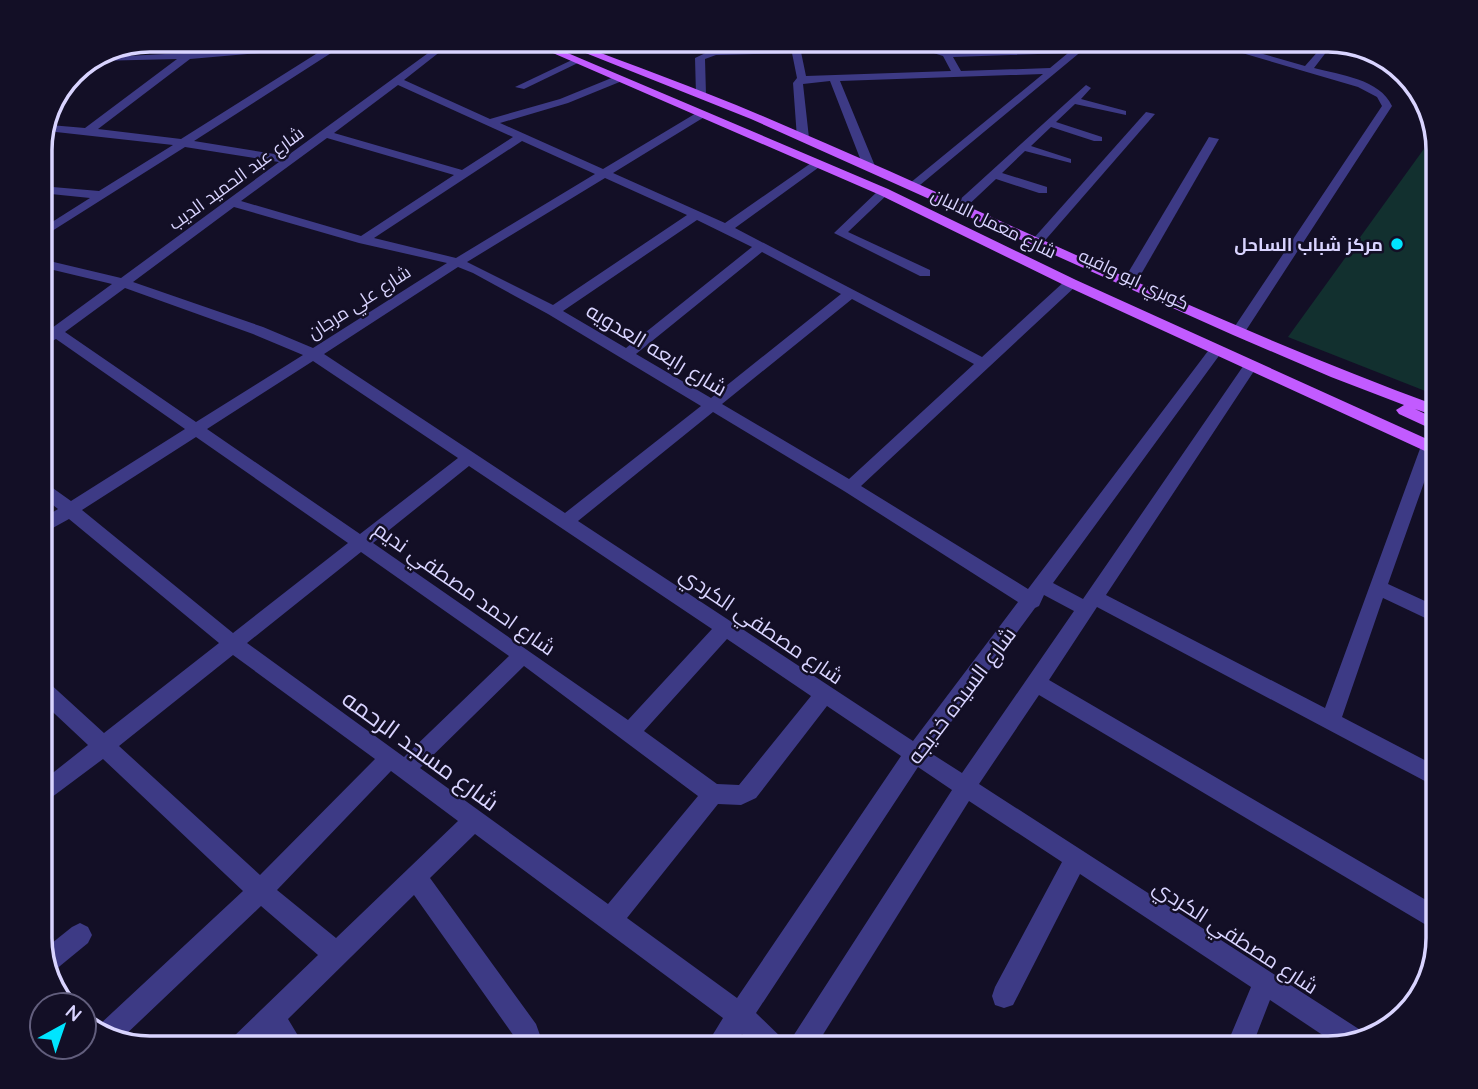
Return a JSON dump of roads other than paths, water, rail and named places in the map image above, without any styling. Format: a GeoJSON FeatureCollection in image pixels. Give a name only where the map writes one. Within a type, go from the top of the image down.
{"type":"FeatureCollection","features":[{"type":"Feature","properties":{"kind":"main road","name":"شارع معمل الالبان"},"geometry":{"type":"LineString","coordinates":[[556,52],[884,192],[1216,350],[1426,442]]}},
{"type":"Feature","properties":{"kind":"main road","name":"كوبري ابو وافيه"},"geometry":{"type":"LineString","coordinates":[[571,52],[891,187],[1426,442]]}},
{"type":"Feature","properties":{"kind":"main road","name":"شارع معمل الالبان"},"geometry":{"type":"LineString","coordinates":[[589,52],[701,95],[869,166],[1238,332],[1336,374],[1426,408]]}},
{"type":"Feature","properties":{"kind":"main road"},"geometry":{"type":"LineString","coordinates":[[1136,312],[1152,294]]}},
{"type":"Feature","properties":{"kind":"main road"},"geometry":{"type":"LineString","coordinates":[[1336,374],[1426,421]]}},
{"type":"Feature","properties":{"kind":"street"},"geometry":{"type":"LineString","coordinates":[[118,58],[190,52],[203,55],[233,52]]}},
{"type":"Feature","properties":{"kind":"street"},"geometry":{"type":"LineString","coordinates":[[88,131],[190,52]]}},
{"type":"Feature","properties":{"kind":"street"},"geometry":{"type":"LineString","coordinates":[[53,226],[320,52]]}},
{"type":"Feature","properties":{"kind":"street","name":"شارع عبد الحميد الديب"},"geometry":{"type":"LineString","coordinates":[[53,334],[435,52]]}},
{"type":"Feature","properties":{"kind":"street"},"geometry":{"type":"LineString","coordinates":[[701,95],[700,58],[703,55],[759,52]]}},
{"type":"Feature","properties":{"kind":"street"},"geometry":{"type":"LineString","coordinates":[[796,52],[802,79]]}},
{"type":"Feature","properties":{"kind":"street"},"geometry":{"type":"LineString","coordinates":[[943,52],[1011,52]]}},
{"type":"Feature","properties":{"kind":"street"},"geometry":{"type":"LineString","coordinates":[[914,186],[1073,52]]}},
{"type":"Feature","properties":{"kind":"street"},"geometry":{"type":"LineString","coordinates":[[1238,332],[1387,106],[1385,99],[1370,88],[1248,52]]}},
{"type":"Feature","properties":{"kind":"street"},"geometry":{"type":"LineString","coordinates":[[1308,68],[1321,52]]}},
{"type":"Feature","properties":{"kind":"street"},"geometry":{"type":"LineString","coordinates":[[947,54],[957,73]]}},
{"type":"Feature","properties":{"kind":"street"},"geometry":{"type":"LineString","coordinates":[[520,87],[577,61]]}},
{"type":"Feature","properties":{"kind":"street"},"geometry":{"type":"LineString","coordinates":[[803,138],[798,83],[802,79],[1050,71]]}},
{"type":"Feature","properties":{"kind":"street"},"geometry":{"type":"LineString","coordinates":[[491,122],[564,101],[618,79]]}},
{"type":"Feature","properties":{"kind":"street"},"geometry":{"type":"LineString","coordinates":[[834,79],[869,166]]}},
{"type":"Feature","properties":{"kind":"street"},"geometry":{"type":"LineString","coordinates":[[397,81],[726,228],[985,364]]}},
{"type":"Feature","properties":{"kind":"street"},"geometry":{"type":"LineString","coordinates":[[959,206],[1086,88]]}},
{"type":"Feature","properties":{"kind":"street"},"geometry":{"type":"LineString","coordinates":[[1073,100],[1122,113]]}},
{"type":"Feature","properties":{"kind":"street","name":"شارع علي مرجان"},"geometry":{"type":"LineString","coordinates":[[53,521],[457,262],[702,114]]}},
{"type":"Feature","properties":{"kind":"street"},"geometry":{"type":"LineString","coordinates":[[1037,243],[1150,114]]}},
{"type":"Feature","properties":{"kind":"street"},"geometry":{"type":"LineString","coordinates":[[1049,123],[1098,139]]}},
{"type":"Feature","properties":{"kind":"street"},"geometry":{"type":"LineString","coordinates":[[55,129],[181,143],[288,160]]}},
{"type":"Feature","properties":{"kind":"street"},"geometry":{"type":"LineString","coordinates":[[326,134],[463,174]]}},
{"type":"Feature","properties":{"kind":"street"},"geometry":{"type":"LineString","coordinates":[[363,240],[522,136]]}},
{"type":"Feature","properties":{"kind":"street"},"geometry":{"type":"LineString","coordinates":[[1129,283],[1213,139]]}},
{"type":"Feature","properties":{"kind":"street"},"geometry":{"type":"LineString","coordinates":[[1022,147],[1067,161]]}},
{"type":"Feature","properties":{"kind":"street"},"geometry":{"type":"LineString","coordinates":[[726,228],[818,163]]}},
{"type":"Feature","properties":{"kind":"street"},"geometry":{"type":"LineString","coordinates":[[994,174],[1042,190]]}},
{"type":"Feature","properties":{"kind":"street"},"geometry":{"type":"LineString","coordinates":[[53,191],[99,195]]}},
{"type":"Feature","properties":{"kind":"street"},"geometry":{"type":"LineString","coordinates":[[884,192],[840,233],[925,273]]}},
{"type":"Feature","properties":{"kind":"street","name":"شارع رابعه العدويه"},"geometry":{"type":"LineString","coordinates":[[231,202],[363,240],[457,262],[553,311],[711,406],[1037,594],[1088,602],[1330,721],[1426,772]]}},
{"type":"Feature","properties":{"kind":"street"},"geometry":{"type":"LineString","coordinates":[[553,311],[696,215]]}},
{"type":"Feature","properties":{"kind":"street"},"geometry":{"type":"LineString","coordinates":[[626,355],[761,246]]}},
{"type":"Feature","properties":{"kind":"street","name":"شارع مصطفي الكردي"},"geometry":{"type":"LineString","coordinates":[[53,265],[81,269],[124,282],[275,336],[313,354],[467,459],[1345,1035]]}},
{"type":"Feature","properties":{"kind":"street"},"geometry":{"type":"LineString","coordinates":[[850,487],[1071,282]]}},
{"type":"Feature","properties":{"kind":"street"},"geometry":{"type":"LineString","coordinates":[[566,522],[850,294]]}},
{"type":"Feature","properties":{"kind":"street","name":"شارع احمد مصطفي نديم"},"geometry":{"type":"LineString","coordinates":[[53,341],[199,429],[523,655],[713,794]]}},
{"type":"Feature","properties":{"kind":"street","name":"شارع السيده خديجه"},"geometry":{"type":"LineString","coordinates":[[726,1036],[915,754],[1037,594],[1216,350]]}},
{"type":"Feature","properties":{"kind":"street"},"geometry":{"type":"LineString","coordinates":[[807,1036],[966,786],[1088,602],[1251,365]]}},
{"type":"Feature","properties":{"kind":"street"},"geometry":{"type":"LineString","coordinates":[[53,786],[467,459]]}},
{"type":"Feature","properties":{"kind":"street"},"geometry":{"type":"LineString","coordinates":[[1330,721],[1378,587],[1426,468]]}},
{"type":"Feature","properties":{"kind":"street","name":"شارع مسجد الرحمه"},"geometry":{"type":"LineString","coordinates":[[53,495],[232,643],[740,1015],[763,1036]]}},
{"type":"Feature","properties":{"kind":"street"},"geometry":{"type":"LineString","coordinates":[[1378,587],[1426,610]]}},
{"type":"Feature","properties":{"kind":"street"},"geometry":{"type":"LineString","coordinates":[[628,734],[725,628]]}},
{"type":"Feature","properties":{"kind":"street"},"geometry":{"type":"LineString","coordinates":[[114,1029],[397,764],[523,655]]}},
{"type":"Feature","properties":{"kind":"street"},"geometry":{"type":"LineString","coordinates":[[1035,682],[1426,913]]}},
{"type":"Feature","properties":{"kind":"street"},"geometry":{"type":"LineString","coordinates":[[610,920],[713,794],[741,795],[748,791],[825,694]]}},
{"type":"Feature","properties":{"kind":"street"},"geometry":{"type":"LineString","coordinates":[[53,699],[260,891],[336,954]]}},
{"type":"Feature","properties":{"kind":"street"},"geometry":{"type":"LineString","coordinates":[[252,1036],[472,821]]}},
{"type":"Feature","properties":{"kind":"street"},"geometry":{"type":"LineString","coordinates":[[1004,996],[1076,858]]}},
{"type":"Feature","properties":{"kind":"street"},"geometry":{"type":"LineString","coordinates":[[415,877],[526,1036]]}},
{"type":"Feature","properties":{"kind":"street"},"geometry":{"type":"LineString","coordinates":[[54,957],[80,935]]}},
{"type":"Feature","properties":{"kind":"street"},"geometry":{"type":"LineString","coordinates":[[1243,1036],[1265,982]]}},
{"type":"Feature","properties":{"kind":"street"},"geometry":{"type":"LineString","coordinates":[[272,1017],[284,1036]]}},
{"type":"Feature","properties":{"kind":"place","name":"مركز شباب الساحل"},"geometry":{"type":"Point","coordinates":[1397,244]}}]}
